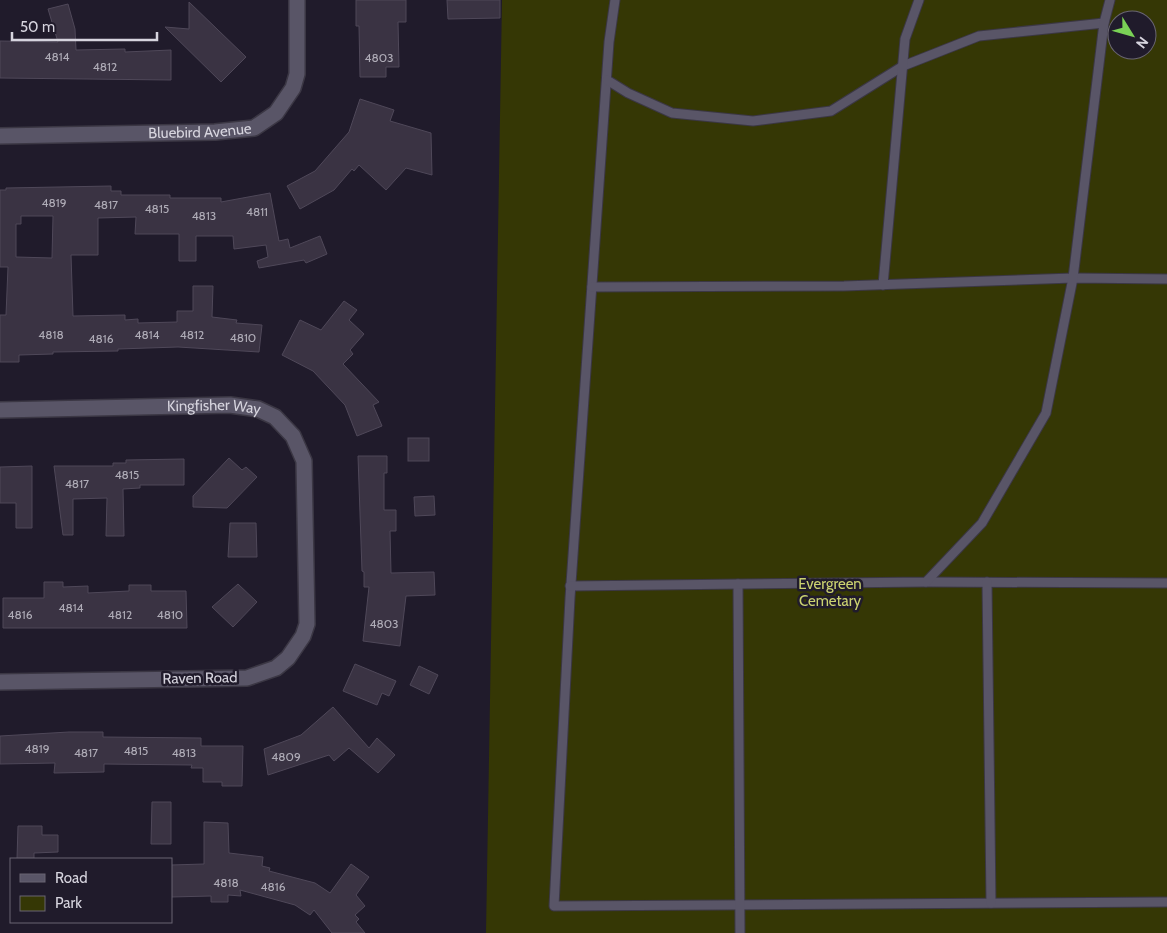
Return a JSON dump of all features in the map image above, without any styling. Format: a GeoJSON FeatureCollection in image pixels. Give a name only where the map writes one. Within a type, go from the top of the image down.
{"type":"FeatureCollection","features":[{"type":"Feature","properties":{"kind":"street","name":"Bluebird Avenue"},"geometry":{"type":"LineString","coordinates":[[0,136],[215,132],[254,128],[276,113],[293,88],[297,74],[297,0]]}},
{"type":"Feature","properties":{"kind":"street","name":"Kingfisher Way"},"geometry":{"type":"LineString","coordinates":[[0,410],[230,405],[258,409],[275,417],[294,436],[302,454],[307,557]]}},
{"type":"Feature","properties":{"kind":"street","name":"Raven Road"},"geometry":{"type":"LineString","coordinates":[[0,682],[247,678],[262,674],[276,668],[288,658],[303,636],[308,612],[307,557]]}},
{"type":"Feature","properties":{"kind":"lane"},"geometry":{"type":"LineString","coordinates":[[615,0],[609,42],[570,586],[554,906],[1167,902]]}},
{"type":"Feature","properties":{"kind":"lane"},"geometry":{"type":"LineString","coordinates":[[883,284],[905,39],[918,0]]}},
{"type":"Feature","properties":{"kind":"lane"},"geometry":{"type":"LineString","coordinates":[[926,582],[982,522],[1046,413],[1073,278],[1104,23],[1110,0]]}},
{"type":"Feature","properties":{"kind":"lane"},"geometry":{"type":"LineString","coordinates":[[607,80],[628,94],[672,113],[753,121],[832,111],[903,66],[979,36],[1104,23]]}},
{"type":"Feature","properties":{"kind":"lane"},"geometry":{"type":"LineString","coordinates":[[592,287],[883,284],[1073,278],[1167,279]]}},
{"type":"Feature","properties":{"kind":"lane"},"geometry":{"type":"LineString","coordinates":[[570,586],[926,582],[1167,583]]}},
{"type":"Feature","properties":{"kind":"lane"},"geometry":{"type":"LineString","coordinates":[[987,582],[991,903]]}},
{"type":"Feature","properties":{"kind":"lane"},"geometry":{"type":"LineString","coordinates":[[738,584],[740,933]]}},
{"type":"Feature","properties":{"kind":"green space","name":"Evergreen Cemetary"},"geometry":{"type":"Polygon","coordinates":[[[502,0],[1167,0],[1167,933],[486,933],[502,0]]]}},
{"type":"Feature","properties":{"kind":"building"},"geometry":{"type":"Polygon","coordinates":[[[356,0],[406,0],[406,22],[398,22],[399,67],[386,67],[386,77],[360,77],[359,26],[356,26],[356,0]]]}},
{"type":"Feature","properties":{"kind":"building"},"geometry":{"type":"Polygon","coordinates":[[[447,0],[500,0],[500,18],[448,19],[447,0]]]}},
{"type":"Feature","properties":{"kind":"building"},"geometry":{"type":"Polygon","coordinates":[[[189,2],[246,57],[221,82],[165,27],[189,29],[189,2]]]}},
{"type":"Feature","properties":{"kind":"building"},"geometry":{"type":"Polygon","coordinates":[[[68,4],[75,29],[76,50],[125,49],[125,52],[171,50],[171,80],[0,78],[0,41],[58,42],[48,9],[68,4]]]}},
{"type":"Feature","properties":{"kind":"building"},"geometry":{"type":"Polygon","coordinates":[[[360,99],[394,110],[390,121],[431,133],[432,175],[406,168],[386,190],[359,165],[354,171],[352,169],[334,190],[300,209],[287,186],[315,171],[349,132],[360,99]]]}},
{"type":"Feature","properties":{"kind":"building"},"geometry":{"type":"Polygon","coordinates":[[[111,186],[111,191],[121,191],[121,195],[170,195],[170,198],[221,198],[221,202],[270,193],[279,241],[288,239],[290,248],[320,236],[327,254],[306,263],[304,260],[259,268],[257,261],[268,257],[266,245],[234,249],[233,236],[196,236],[196,261],[179,261],[179,234],[135,234],[136,217],[98,218],[98,255],[71,255],[73,316],[125,315],[125,320],[138,319],[138,323],[177,322],[177,311],[193,311],[193,286],[213,286],[212,317],[237,320],[236,323],[262,325],[259,352],[178,347],[118,349],[118,351],[53,352],[53,354],[19,355],[19,362],[0,362],[0,315],[6,315],[8,267],[0,267],[0,190],[6,190],[6,188],[111,186]],[[21,216],[21,224],[16,224],[16,257],[52,258],[53,216],[21,216]]]}},
{"type":"Feature","properties":{"kind":"building"},"geometry":{"type":"Polygon","coordinates":[[[344,301],[357,310],[349,320],[364,334],[350,350],[353,354],[343,364],[379,402],[373,405],[382,426],[357,436],[345,405],[313,371],[282,355],[300,320],[321,330],[344,301]]]}},
{"type":"Feature","properties":{"kind":"building"},"geometry":{"type":"Polygon","coordinates":[[[408,438],[429,438],[429,461],[408,461],[408,438]]]}},
{"type":"Feature","properties":{"kind":"building"},"geometry":{"type":"Polygon","coordinates":[[[358,456],[387,456],[387,473],[384,473],[384,510],[396,510],[396,531],[390,531],[391,573],[434,572],[435,595],[406,596],[400,646],[363,641],[369,587],[364,587],[364,572],[362,571],[358,456]]]}},
{"type":"Feature","properties":{"kind":"building"},"geometry":{"type":"Polygon","coordinates":[[[229,458],[242,470],[246,467],[257,477],[227,508],[193,507],[193,496],[229,458]]]}},
{"type":"Feature","properties":{"kind":"building"},"geometry":{"type":"Polygon","coordinates":[[[184,459],[184,485],[140,485],[140,488],[123,489],[124,536],[106,536],[107,498],[73,499],[73,535],[63,535],[54,466],[113,466],[113,463],[126,463],[126,460],[184,459]]]}},
{"type":"Feature","properties":{"kind":"building"},"geometry":{"type":"Polygon","coordinates":[[[32,466],[32,528],[16,528],[16,503],[0,503],[0,467],[32,466]]]}},
{"type":"Feature","properties":{"kind":"building"},"geometry":{"type":"Polygon","coordinates":[[[434,496],[435,515],[415,516],[414,497],[434,496]]]}},
{"type":"Feature","properties":{"kind":"building"},"geometry":{"type":"Polygon","coordinates":[[[230,523],[256,523],[257,557],[228,557],[230,523]]]}},
{"type":"Feature","properties":{"kind":"building"},"geometry":{"type":"Polygon","coordinates":[[[44,582],[63,582],[63,587],[88,586],[88,593],[129,591],[129,585],[151,585],[151,591],[186,591],[187,628],[3,628],[3,598],[44,598],[44,582]]]}},
{"type":"Feature","properties":{"kind":"building"},"geometry":{"type":"Polygon","coordinates":[[[238,584],[257,602],[233,627],[212,607],[238,584]]]}},
{"type":"Feature","properties":{"kind":"building"},"geometry":{"type":"Polygon","coordinates":[[[355,664],[396,681],[389,696],[382,693],[377,705],[343,691],[355,664]]]}},
{"type":"Feature","properties":{"kind":"building"},"geometry":{"type":"Polygon","coordinates":[[[419,666],[438,675],[429,694],[410,685],[419,666]]]}},
{"type":"Feature","properties":{"kind":"building"},"geometry":{"type":"Polygon","coordinates":[[[333,707],[369,748],[377,738],[395,755],[378,773],[349,748],[334,761],[329,755],[268,775],[264,749],[301,735],[333,707]]]}},
{"type":"Feature","properties":{"kind":"building"},"geometry":{"type":"Polygon","coordinates":[[[103,732],[103,737],[201,738],[201,746],[243,746],[242,786],[222,786],[222,782],[203,782],[203,768],[191,768],[192,765],[104,764],[104,772],[54,773],[55,763],[0,764],[0,736],[103,732]]]}},
{"type":"Feature","properties":{"kind":"building"},"geometry":{"type":"Polygon","coordinates":[[[152,802],[171,802],[171,844],[151,844],[152,802]]]}},
{"type":"Feature","properties":{"kind":"building"},"geometry":{"type":"Polygon","coordinates":[[[204,822],[228,823],[229,853],[263,857],[262,866],[270,868],[269,871],[315,883],[330,893],[351,864],[369,877],[356,895],[365,906],[355,915],[359,919],[356,922],[365,933],[332,933],[314,910],[310,915],[295,905],[240,890],[241,896],[228,895],[228,902],[211,902],[211,896],[172,897],[172,865],[204,864],[204,822]]]}},
{"type":"Feature","properties":{"kind":"building"},"geometry":{"type":"Polygon","coordinates":[[[18,826],[42,826],[42,835],[58,835],[58,852],[34,853],[34,858],[17,858],[18,826]]]}}]}
